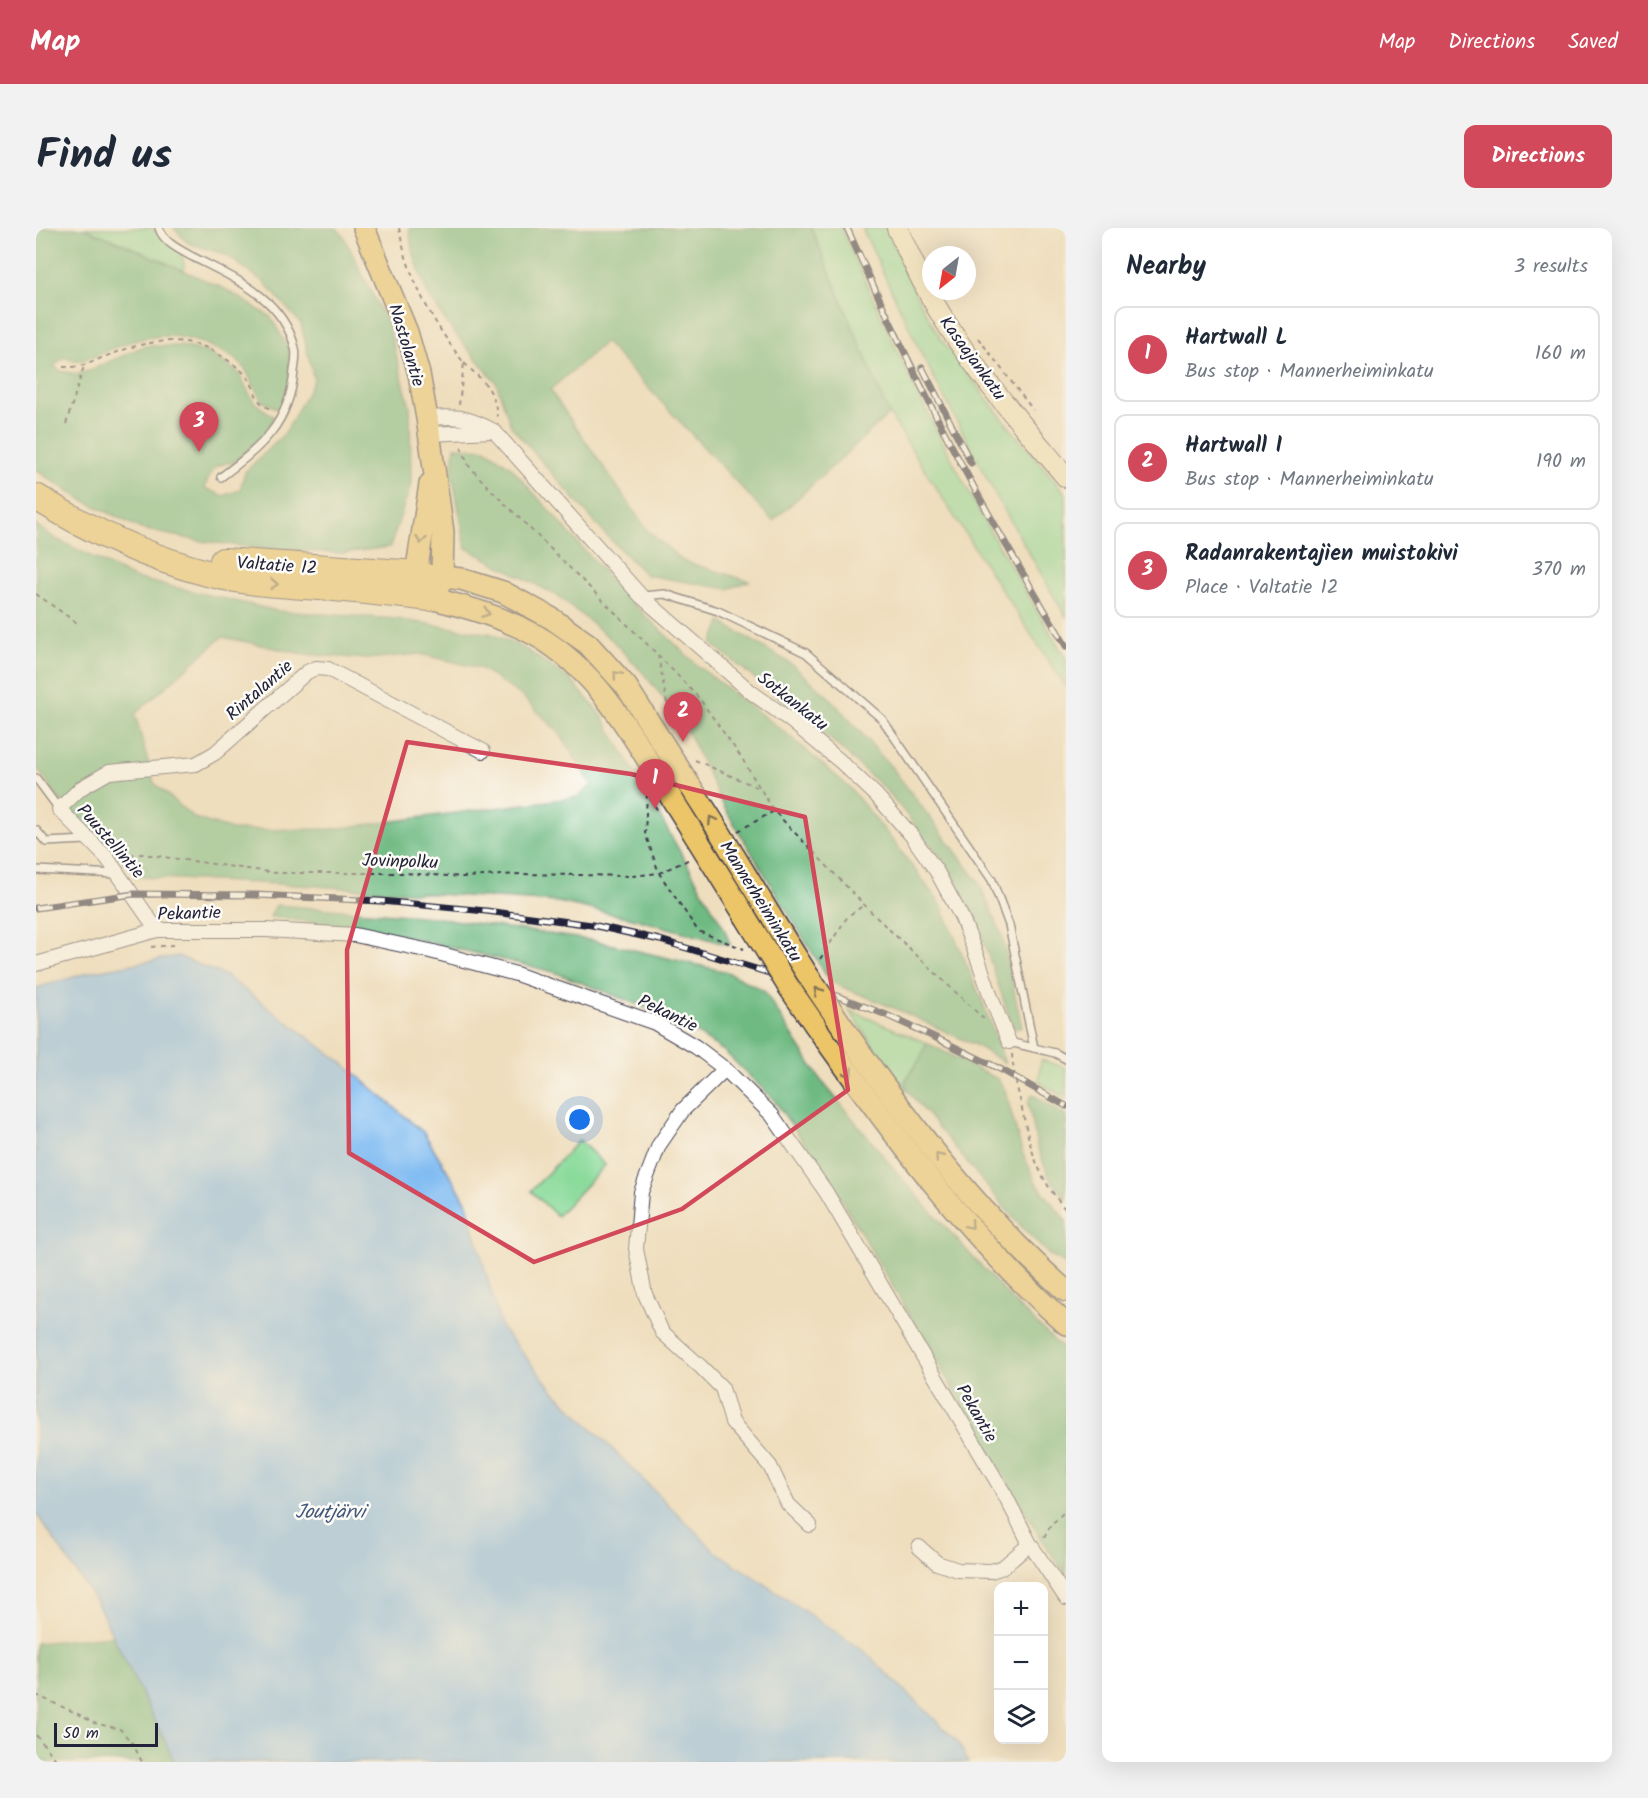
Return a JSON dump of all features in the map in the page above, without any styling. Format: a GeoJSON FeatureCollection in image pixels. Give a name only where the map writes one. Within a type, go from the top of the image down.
{"type":"FeatureCollection","features":[{"type":"Feature","properties":{"kind":"highway","name":"Valtatie 12"},"geometry":{"type":"LineString","coordinates":[[36,497],[93,530],[137,549],[173,563],[219,576],[264,584],[379,593],[430,583]]}},
{"type":"Feature","properties":{"kind":"highway","name":"Valtatie 12"},"geometry":{"type":"LineString","coordinates":[[137,549],[430,583]]}},
{"type":"Feature","properties":{"kind":"main road","name":"Nastolantie"},"geometry":{"type":"LineString","coordinates":[[364,228],[407,332],[419,374],[429,426],[433,466],[420,541],[430,583]]}},
{"type":"Feature","properties":{"kind":"main road","name":"Mannerheiminkatu"},"geometry":{"type":"LineString","coordinates":[[430,583],[482,611],[538,636],[582,671],[601,691],[624,723],[788,986],[866,1097],[924,1173],[976,1233],[1041,1302],[1066,1324]]}},
{"type":"Feature","properties":{"kind":"main road","name":"Mannerheiminkatu"},"geometry":{"type":"LineString","coordinates":[[430,583],[480,584],[503,592],[570,630],[606,663],[626,686],[808,977],[883,1085],[983,1210],[1066,1291]]}},
{"type":"Feature","properties":{"kind":"street","name":"Kasaajankatu"},"geometry":{"type":"LineString","coordinates":[[897,228],[927,290],[950,329],[981,372],[1066,477]]}},
{"type":"Feature","properties":{"kind":"street","name":"Sotkankatu"},"geometry":{"type":"LineString","coordinates":[[429,426],[459,416],[476,421],[494,431],[641,596],[751,692],[840,761],[876,795],[912,836],[937,872],[962,918],[1009,1042]]}},
{"type":"Feature","properties":{"kind":"street"},"geometry":{"type":"LineString","coordinates":[[429,426],[459,431],[494,431]]}},
{"type":"Feature","properties":{"kind":"street","name":"Rintalantie"},"geometry":{"type":"LineString","coordinates":[[59,809],[81,788],[109,772],[196,764],[214,753],[307,672],[316,668],[328,669],[483,751]]}},
{"type":"Feature","properties":{"kind":"street","name":"Puustellintie"},"geometry":{"type":"LineString","coordinates":[[59,809],[107,858],[157,930]]}},
{"type":"Feature","properties":{"kind":"street","name":"Pekantie"},"geometry":{"type":"LineString","coordinates":[[36,964],[157,930],[266,930],[355,935],[430,951],[516,974],[655,1023],[696,1047],[772,1115],[826,1192],[1005,1495],[1030,1544],[1066,1598]]}},
{"type":"Feature","properties":{"kind":"street"},"geometry":{"type":"LineString","coordinates":[[724,1070],[683,1110],[658,1144],[641,1192],[636,1248],[640,1271],[645,1294],[662,1332],[722,1388],[732,1422],[770,1466],[788,1504],[810,1525]]}},
{"type":"Feature","properties":{"kind":"street"},"geometry":{"type":"LineString","coordinates":[[919,1547],[937,1563],[958,1570],[991,1572],[1003,1567],[1030,1544]]}},
{"type":"Feature","properties":{"kind":"lane"},"geometry":{"type":"LineString","coordinates":[[159,228],[161,236],[181,250],[250,287],[273,307],[283,320],[296,350],[291,397],[274,430],[241,462],[221,477]]}},
{"type":"Feature","properties":{"kind":"lane"},"geometry":{"type":"LineString","coordinates":[[641,596],[665,594],[718,611],[806,653],[882,720],[992,880],[1009,926],[1034,1048]]}},
{"type":"Feature","properties":{"kind":"lane","name":"Puustellintie"},"geometry":{"type":"LineString","coordinates":[[36,778],[59,809]]}},
{"type":"Feature","properties":{"kind":"lane"},"geometry":{"type":"LineString","coordinates":[[36,830],[46,842],[89,840]]}},
{"type":"Feature","properties":{"kind":"lane"},"geometry":{"type":"LineString","coordinates":[[36,870],[119,874]]}},
{"type":"Feature","properties":{"kind":"lane"},"geometry":{"type":"LineString","coordinates":[[1009,1042],[1055,1053],[1066,1059]]}},
{"type":"Feature","properties":{"kind":"path"},"geometry":{"type":"LineString","coordinates":[[399,228],[412,275],[426,308],[442,336],[464,363],[485,383],[494,397],[497,416],[494,431]]}},
{"type":"Feature","properties":{"kind":"path"},"geometry":{"type":"LineString","coordinates":[[976,336],[1038,417]]}},
{"type":"Feature","properties":{"kind":"path"},"geometry":{"type":"LineString","coordinates":[[63,367],[84,366],[111,354],[155,341],[193,343],[210,350],[238,368],[247,377],[258,402],[282,415]]}},
{"type":"Feature","properties":{"kind":"path"},"geometry":{"type":"LineString","coordinates":[[459,416],[464,363]]}},
{"type":"Feature","properties":{"kind":"path"},"geometry":{"type":"LineString","coordinates":[[66,424],[84,366]]}},
{"type":"Feature","properties":{"kind":"path"},"geometry":{"type":"LineString","coordinates":[[459,431],[461,445],[469,466],[699,699],[741,757],[774,811],[864,904],[967,1005],[1009,1042],[1030,1147],[1041,1174],[1066,1210]]}},
{"type":"Feature","properties":{"kind":"path"},"geometry":{"type":"LineString","coordinates":[[36,594],[80,625]]}},
{"type":"Feature","properties":{"kind":"path"},"geometry":{"type":"LineString","coordinates":[[658,655],[670,723]]}},
{"type":"Feature","properties":{"kind":"path"},"geometry":{"type":"LineString","coordinates":[[696,761],[761,789]]}},
{"type":"Feature","properties":{"kind":"path"},"geometry":{"type":"LineString","coordinates":[[647,794],[645,833],[659,873],[698,931],[751,951]]}},
{"type":"Feature","properties":{"kind":"path"},"geometry":{"type":"LineString","coordinates":[[735,833],[774,811]]}},
{"type":"Feature","properties":{"kind":"path","name":"Jovinpolku"},"geometry":{"type":"LineString","coordinates":[[107,858],[143,854],[276,873],[403,873],[463,877],[521,874],[632,876],[659,873],[690,858]]}},
{"type":"Feature","properties":{"kind":"path"},"geometry":{"type":"LineString","coordinates":[[818,962],[848,916],[864,904]]}},
{"type":"Feature","properties":{"kind":"path"},"geometry":{"type":"LineString","coordinates":[[148,947],[181,944]]}},
{"type":"Feature","properties":{"kind":"path"},"geometry":{"type":"LineString","coordinates":[[1030,1544],[1045,1538],[1051,1525],[1066,1510]]}},
{"type":"Feature","properties":{"kind":"path"},"geometry":{"type":"LineString","coordinates":[[36,1695],[94,1724],[120,1729],[133,1744],[142,1762]]}},
{"type":"Feature","properties":{"kind":"path"},"geometry":{"type":"LineString","coordinates":[[36,1735],[58,1762]]}},
{"type":"Feature","properties":{"kind":"highlighted area"},"geometry":{"type":"Polygon","coordinates":[[[407,742],[631,774],[805,817],[848,1090],[682,1209],[534,1262],[349,1153],[347,950],[407,742]]]}},
{"type":"Feature","properties":{"kind":"green space"},"geometry":{"type":"Polygon","coordinates":[[[83,228],[151,228],[181,250],[185,272],[126,245],[83,228]]]}},
{"type":"Feature","properties":{"kind":"green space"},"geometry":{"type":"Polygon","coordinates":[[[83,228],[225,289],[271,317],[289,350],[290,386],[285,402],[279,409],[262,401],[245,369],[234,359],[208,345],[174,336],[145,338],[81,361],[64,357],[54,366],[60,371],[77,374],[89,371],[144,346],[181,346],[207,352],[238,372],[254,402],[274,417],[267,431],[234,463],[222,464],[211,472],[205,488],[223,496],[240,490],[245,472],[285,433],[314,380],[301,324],[264,282],[224,254],[188,243],[174,228],[337,228],[344,237],[389,328],[410,407],[411,484],[390,547],[343,553],[267,549],[200,541],[141,529],[81,499],[36,470],[36,229],[83,228]]]}},
{"type":"Feature","properties":{"kind":"green space"},"geometry":{"type":"Polygon","coordinates":[[[409,228],[811,228],[889,414],[773,521],[605,342],[550,390],[648,531],[683,561],[749,581],[728,589],[646,575],[605,534],[511,426],[496,382],[452,330],[427,293],[412,249],[409,228]]]}},
{"type":"Feature","properties":{"kind":"green space"},"geometry":{"type":"Polygon","coordinates":[[[811,228],[841,228],[912,383],[983,519],[1066,659],[1066,687],[889,414],[811,228]]]}},
{"type":"Feature","properties":{"kind":"green space"},"geometry":{"type":"Polygon","coordinates":[[[862,228],[886,228],[917,297],[941,339],[1006,423],[1066,494],[1066,617],[995,494],[924,359],[862,228]]]}},
{"type":"Feature","properties":{"kind":"green space"},"geometry":{"type":"Polygon","coordinates":[[[455,447],[486,449],[511,467],[624,595],[699,667],[787,734],[849,787],[941,905],[983,1003],[1005,1063],[977,1046],[830,982],[724,807],[683,723],[645,675],[612,640],[558,596],[466,548],[452,474],[455,447]]]}},
{"type":"Feature","properties":{"kind":"green space"},"geometry":{"type":"Polygon","coordinates":[[[36,525],[56,539],[134,578],[278,611],[396,619],[492,634],[525,649],[570,679],[602,716],[725,930],[730,945],[632,918],[558,902],[139,877],[60,800],[36,767],[36,525]],[[222,637],[135,714],[154,783],[194,818],[232,830],[333,829],[579,797],[592,785],[560,734],[523,697],[480,668],[420,654],[367,659],[304,654],[222,637]]]}},
{"type":"Feature","properties":{"kind":"green space"},"geometry":{"type":"Polygon","coordinates":[[[721,622],[790,663],[830,698],[893,769],[978,881],[1002,935],[1022,1027],[1013,1028],[976,920],[946,864],[889,793],[829,738],[712,644],[721,622]]]}},
{"type":"Feature","properties":{"kind":"green space"},"geometry":{"type":"Polygon","coordinates":[[[276,905],[433,917],[596,941],[727,972],[764,991],[820,1079],[909,1187],[1012,1300],[1066,1352],[1066,1575],[1042,1540],[827,1175],[774,1100],[724,1051],[675,1019],[554,972],[382,931],[270,917],[276,905]]]}},
{"type":"Feature","properties":{"kind":"green space"},"geometry":{"type":"Polygon","coordinates":[[[849,1010],[927,1043],[920,1059],[905,1081],[907,1090],[885,1063],[849,1010]]]}},
{"type":"Feature","properties":{"kind":"green space"},"geometry":{"type":"Polygon","coordinates":[[[927,1043],[998,1079],[1005,1090],[1022,1152],[1037,1184],[1066,1221],[1066,1265],[1048,1254],[1015,1220],[907,1090],[905,1081],[920,1059],[927,1043]]]}},
{"type":"Feature","properties":{"kind":"green space"},"geometry":{"type":"Polygon","coordinates":[[[1041,1060],[1066,1068],[1066,1098],[1039,1082],[1041,1060]]]}},
{"type":"Feature","properties":{"kind":"green space"},"geometry":{"type":"Polygon","coordinates":[[[1032,1094],[1066,1116],[1066,1200],[1049,1177],[1037,1146],[1028,1103],[1032,1094]]]}},
{"type":"Feature","properties":{"kind":"green space"},"geometry":{"type":"Polygon","coordinates":[[[579,1140],[605,1165],[557,1216],[531,1191],[579,1140]]]}},
{"type":"Feature","properties":{"kind":"green space"},"geometry":{"type":"Polygon","coordinates":[[[113,1636],[175,1762],[36,1762],[36,1643],[113,1636]]]}},
{"type":"Feature","properties":{"kind":"water","name":"Joutjärvi"},"geometry":{"type":"Polygon","coordinates":[[[178,956],[226,976],[344,1064],[424,1133],[466,1201],[501,1327],[553,1390],[715,1551],[865,1652],[958,1742],[968,1762],[175,1762],[97,1603],[36,1513],[36,988],[94,971],[178,956]]]}},
{"type":"Feature","properties":{"kind":"railway"},"geometry":{"type":"LineString","coordinates":[[847,228],[949,441],[1066,646]]}},
{"type":"Feature","properties":{"kind":"railway"},"geometry":{"type":"LineString","coordinates":[[922,367],[971,463]]}},
{"type":"Feature","properties":{"kind":"railway"},"geometry":{"type":"LineString","coordinates":[[36,908],[134,894],[255,895],[381,901],[486,911],[592,925],[660,940],[840,997],[934,1037],[1002,1070],[1066,1106]]}},
{"type":"Feature","properties":{"kind":"place","name":"Radanrakentajien muistokivi"},"geometry":{"type":"Point","coordinates":[199,452]}},
{"type":"Feature","properties":{"kind":"place","name":"Hartwall I"},"geometry":{"type":"Point","coordinates":[683,742]}},
{"type":"Feature","properties":{"kind":"place","name":"Hartwall L"},"geometry":{"type":"Point","coordinates":[655,809]}}]}
